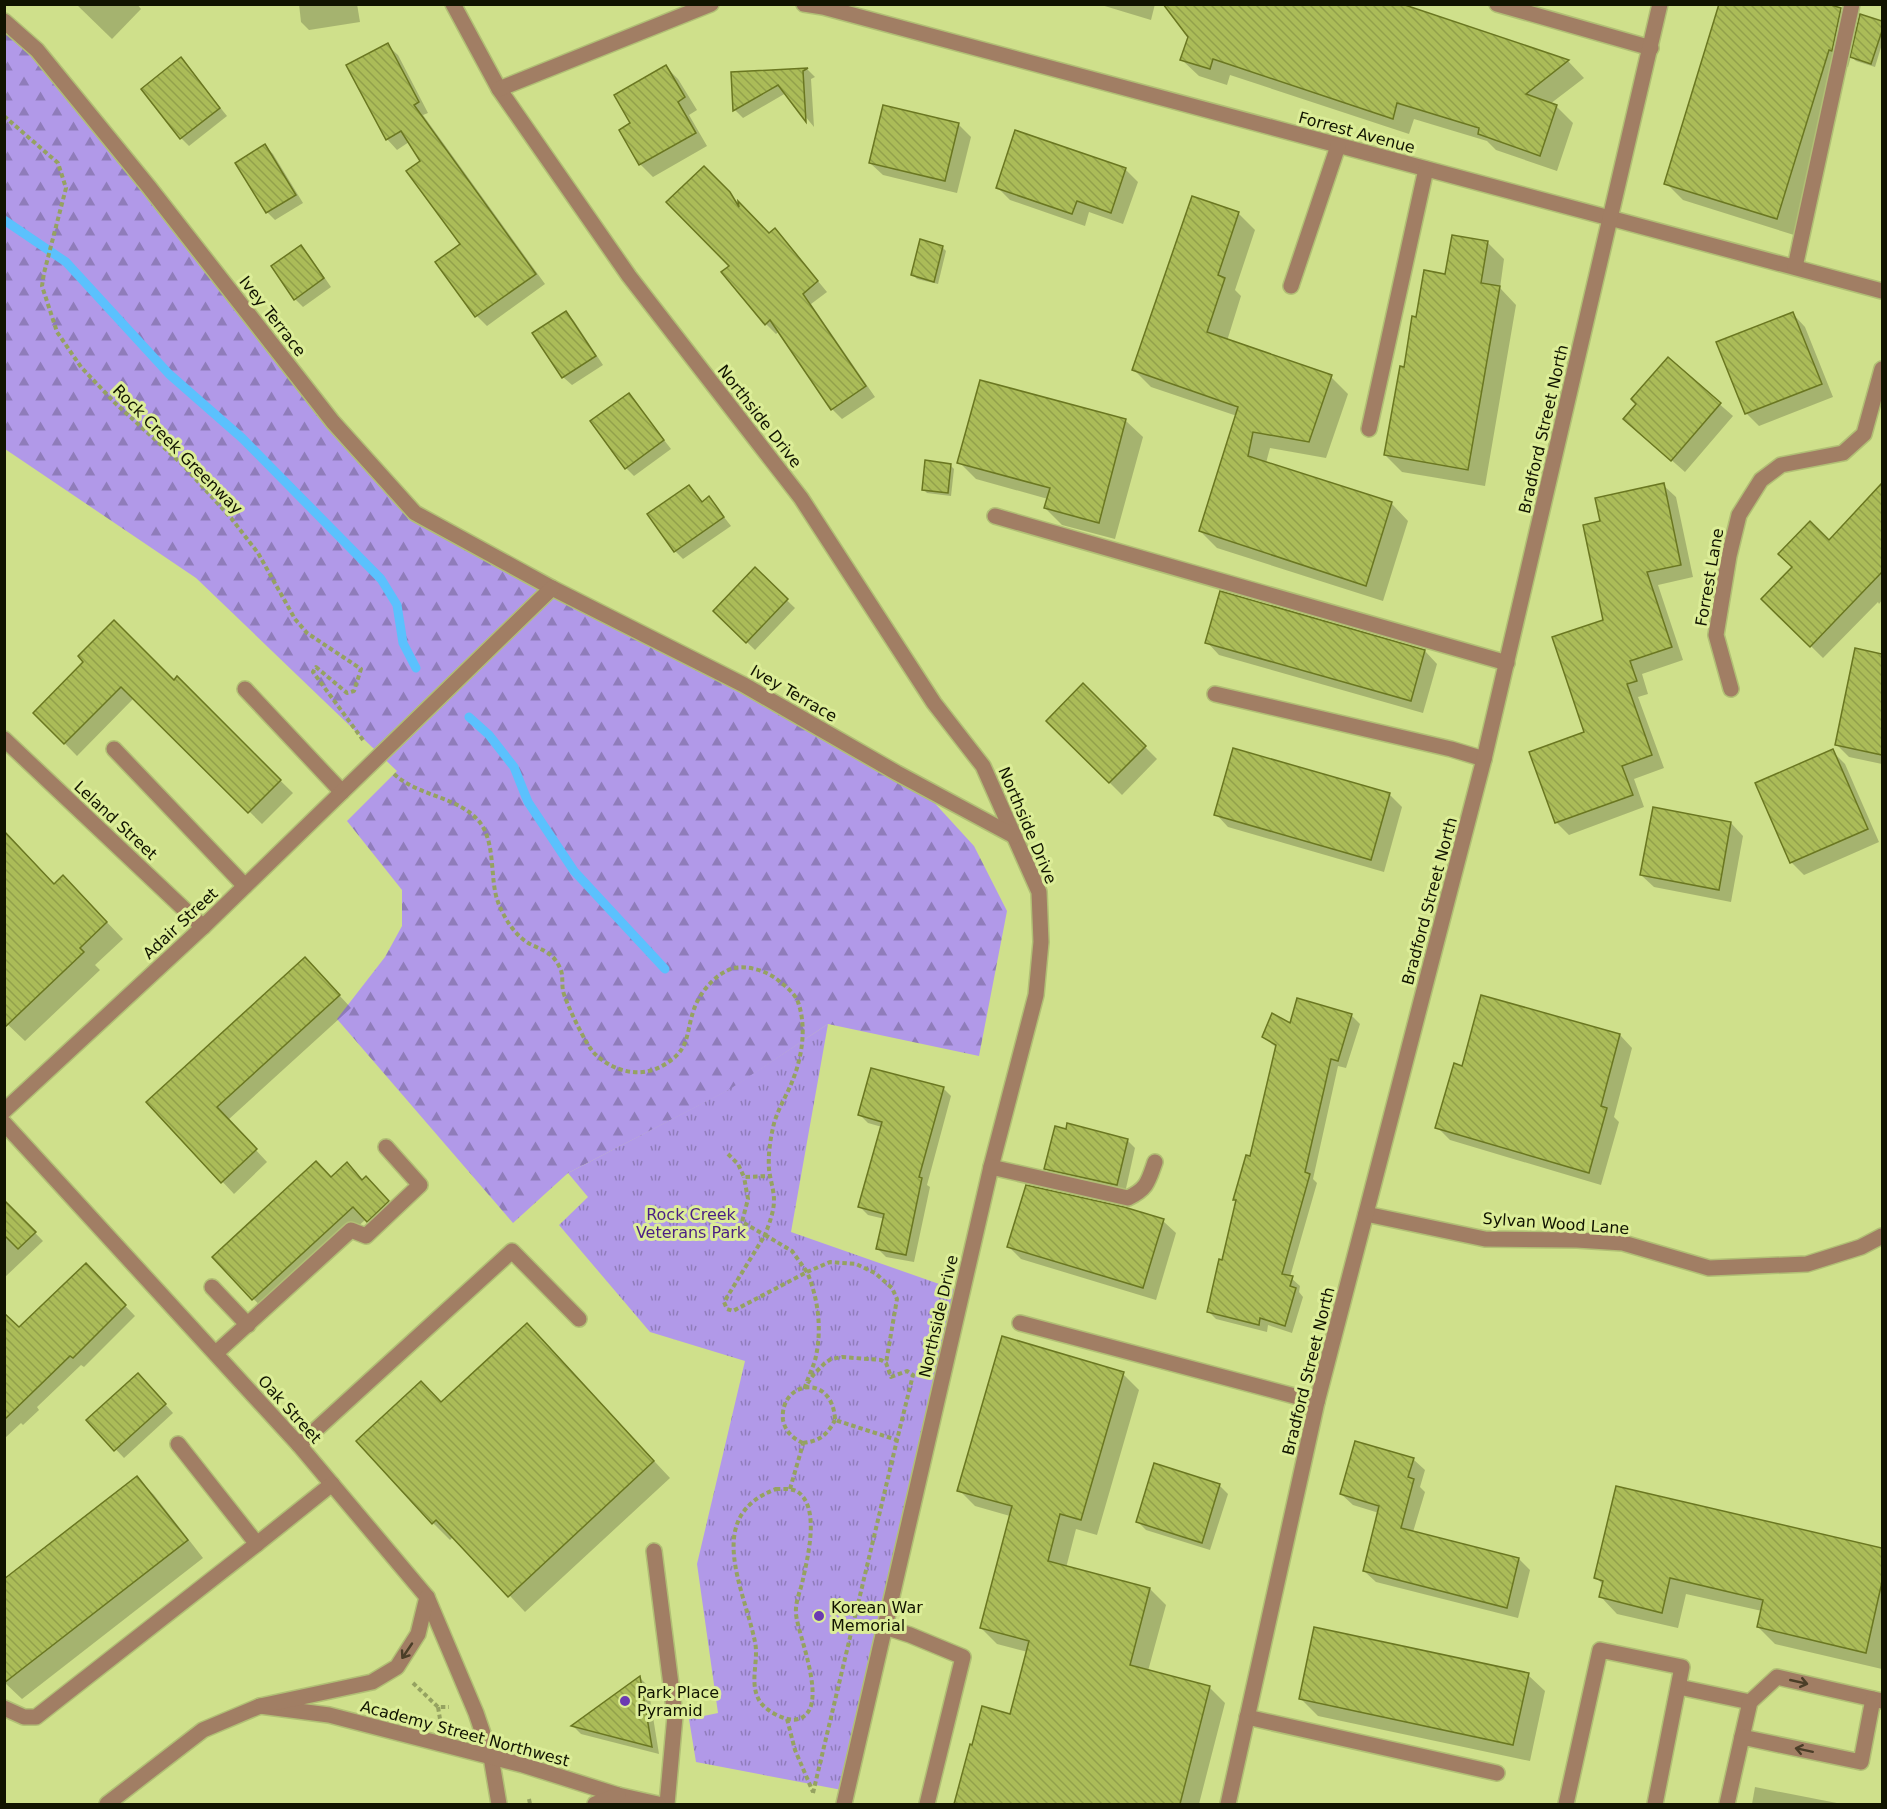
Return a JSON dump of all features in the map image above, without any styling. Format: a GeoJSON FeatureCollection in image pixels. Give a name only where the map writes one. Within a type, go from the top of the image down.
{"type":"FeatureCollection","features":[{"type":"Feature","properties":{"kind":"street","name":"Northside Drive"},"geometry":{"type":"LineString","coordinates":[[453,4],[499,89],[629,276],[801,498],[934,703],[983,766],[1039,891],[1041,942],[1036,995],[991,1167],[844,1804]]}},
{"type":"Feature","properties":{"kind":"street"},"geometry":{"type":"LineString","coordinates":[[499,89],[711,4]]}},
{"type":"Feature","properties":{"kind":"street","name":"Forrest Avenue"},"geometry":{"type":"LineString","coordinates":[[804,4],[824,6],[1882,291]]}},
{"type":"Feature","properties":{"kind":"street"},"geometry":{"type":"LineString","coordinates":[[1497,4],[1651,48]]}},
{"type":"Feature","properties":{"kind":"street","name":"Bradford Street North"},"geometry":{"type":"LineString","coordinates":[[1228,1804],[1317,1402],[1484,759],[1660,4]]}},
{"type":"Feature","properties":{"kind":"street"},"geometry":{"type":"LineString","coordinates":[[1795,267],[1852,4]]}},
{"type":"Feature","properties":{"kind":"street","name":"Ivey Terrace"},"geometry":{"type":"LineString","coordinates":[[4,21],[37,50],[149,187],[333,423],[415,513],[552,588],[744,685],[897,773],[1014,836]]}},
{"type":"Feature","properties":{"kind":"street"},"geometry":{"type":"LineString","coordinates":[[1291,286],[1338,146]]}},
{"type":"Feature","properties":{"kind":"street"},"geometry":{"type":"LineString","coordinates":[[1369,429],[1426,169]]}},
{"type":"Feature","properties":{"kind":"street","name":"Forrest Lane"},"geometry":{"type":"LineString","coordinates":[[1731,688],[1716,635],[1729,556],[1739,515],[1761,480],[1781,465],[1843,453],[1864,434],[1882,369]]}},
{"type":"Feature","properties":{"kind":"street"},"geometry":{"type":"LineString","coordinates":[[995,516],[1507,663]]}},
{"type":"Feature","properties":{"kind":"street"},"geometry":{"type":"LineString","coordinates":[[376,758],[552,588]]}},
{"type":"Feature","properties":{"kind":"street"},"geometry":{"type":"LineString","coordinates":[[245,689],[342,792]]}},
{"type":"Feature","properties":{"kind":"street"},"geometry":{"type":"LineString","coordinates":[[1215,694],[1484,759]]}},
{"type":"Feature","properties":{"kind":"street","name":"Leland Street"},"geometry":{"type":"LineString","coordinates":[[4,739],[203,927]]}},
{"type":"Feature","properties":{"kind":"street"},"geometry":{"type":"LineString","coordinates":[[114,749],[245,886]]}},
{"type":"Feature","properties":{"kind":"street","name":"Adair Street"},"geometry":{"type":"LineString","coordinates":[[4,1111],[203,927],[376,758]]}},
{"type":"Feature","properties":{"kind":"street","name":"Oak Street"},"geometry":{"type":"LineString","coordinates":[[4,1123],[299,1445],[427,1597],[454,1659],[491,1757],[499,1804]]}},
{"type":"Feature","properties":{"kind":"street"},"geometry":{"type":"LineString","coordinates":[[216,1353],[351,1230],[366,1236],[420,1185],[386,1147]]}},
{"type":"Feature","properties":{"kind":"street"},"geometry":{"type":"LineString","coordinates":[[991,1167],[1128,1198],[1147,1185],[1155,1162]]}},
{"type":"Feature","properties":{"kind":"street","name":"Sylvan Wood Lane"},"geometry":{"type":"LineString","coordinates":[[1366,1214],[1485,1239],[1623,1243],[1709,1268],[1807,1264],[1861,1246],[1882,1236]]}},
{"type":"Feature","properties":{"kind":"street"},"geometry":{"type":"LineString","coordinates":[[299,1445],[512,1251],[579,1319]]}},
{"type":"Feature","properties":{"kind":"street"},"geometry":{"type":"LineString","coordinates":[[212,1287],[248,1325]]}},
{"type":"Feature","properties":{"kind":"street"},"geometry":{"type":"LineString","coordinates":[[1020,1323],[1317,1402]]}},
{"type":"Feature","properties":{"kind":"street"},"geometry":{"type":"LineString","coordinates":[[178,1444],[257,1544]]}},
{"type":"Feature","properties":{"kind":"street"},"geometry":{"type":"LineString","coordinates":[[4,1708],[24,1718],[36,1718],[332,1485]]}},
{"type":"Feature","properties":{"kind":"street"},"geometry":{"type":"LineString","coordinates":[[654,1551],[675,1716],[667,1804]]}},
{"type":"Feature","properties":{"kind":"street"},"geometry":{"type":"LineString","coordinates":[[108,1804],[203,1730],[260,1706],[372,1682],[397,1667],[418,1634],[427,1597]]}},
{"type":"Feature","properties":{"kind":"street"},"geometry":{"type":"LineString","coordinates":[[885,1627],[963,1657],[927,1804]]}},
{"type":"Feature","properties":{"kind":"street"},"geometry":{"type":"LineString","coordinates":[[1566,1804],[1600,1650],[1682,1667],[1655,1804]]}},
{"type":"Feature","properties":{"kind":"street"},"geometry":{"type":"LineString","coordinates":[[1727,1804],[1742,1737],[1750,1702],[1776,1677],[1878,1700],[1861,1762],[1742,1737]]}},
{"type":"Feature","properties":{"kind":"street"},"geometry":{"type":"LineString","coordinates":[[1679,1687],[1750,1702]]}},
{"type":"Feature","properties":{"kind":"street","name":"Academy Street Northwest"},"geometry":{"type":"LineString","coordinates":[[260,1706],[329,1715],[658,1804]]}},
{"type":"Feature","properties":{"kind":"street"},"geometry":{"type":"LineString","coordinates":[[1247,1717],[1497,1773]]}},
{"type":"Feature","properties":{"kind":"street"},"geometry":{"type":"LineString","coordinates":[[595,1804],[618,1795]]}},
{"type":"Feature","properties":{"kind":"path","name":"Rock Creek Greenway"},"geometry":{"type":"LineString","coordinates":[[4,116],[58,163],[66,188],[42,286],[57,332],[81,367],[116,404],[182,465],[231,518],[258,554],[295,619],[307,633],[361,669],[354,691],[347,693],[316,667],[313,672],[376,758],[403,782],[457,804],[479,820],[489,843],[496,900],[506,922],[528,943],[555,959],[563,973],[563,989],[568,1007],[593,1054],[609,1065],[629,1072],[646,1073],[674,1059],[685,1045],[694,1009],[709,985],[734,968],[746,968],[772,974],[798,1000],[803,1025],[802,1047],[794,1079],[773,1126],[769,1166],[774,1200],[772,1217],[765,1235],[724,1302],[727,1309],[733,1311],[807,1272]]}},
{"type":"Feature","properties":{"kind":"path"},"geometry":{"type":"LineString","coordinates":[[728,1154],[738,1164],[744,1177],[748,1199],[742,1222],[792,1251],[807,1272],[818,1304],[816,1356],[805,1387]]}},
{"type":"Feature","properties":{"kind":"path"},"geometry":{"type":"LineString","coordinates":[[744,1177],[770,1176]]}},
{"type":"Feature","properties":{"kind":"path"},"geometry":{"type":"LineString","coordinates":[[788,1719],[795,1750],[813,1793],[913,1375],[907,1371],[891,1377],[886,1363],[897,1299],[892,1288],[875,1273],[856,1264],[830,1262],[807,1272]]}},
{"type":"Feature","properties":{"kind":"path"},"geometry":{"type":"LineString","coordinates":[[805,1387],[822,1391],[830,1398],[835,1420],[823,1438],[815,1442],[803,1443],[795,1440],[784,1424],[783,1406],[796,1391],[805,1387],[825,1363],[842,1357],[875,1359],[886,1363]]}},
{"type":"Feature","properties":{"kind":"path"},"geometry":{"type":"LineString","coordinates":[[835,1420],[897,1440]]}},
{"type":"Feature","properties":{"kind":"path"},"geometry":{"type":"LineString","coordinates":[[790,1489],[803,1443]]}},
{"type":"Feature","properties":{"kind":"path"},"geometry":{"type":"LineString","coordinates":[[776,1489],[790,1489],[799,1492],[810,1509],[812,1521],[796,1614],[810,1670],[811,1706],[805,1716],[796,1720],[788,1719],[768,1710],[759,1701],[754,1681],[756,1645],[732,1542],[735,1526],[745,1508],[754,1500],[776,1489]]}},
{"type":"Feature","properties":{"kind":"path"},"geometry":{"type":"LineString","coordinates":[[406,1676],[438,1707],[440,1719]]}},
{"type":"Feature","properties":{"kind":"path"},"geometry":{"type":"LineString","coordinates":[[438,1707],[450,1707]]}},
{"type":"Feature","properties":{"kind":"green space"},"geometry":{"type":"Polygon","coordinates":[[[4,26],[174,215],[415,513],[919,786],[974,846],[1007,911],[979,1056],[828,1024],[731,1089],[568,1173],[513,1223],[337,1019],[385,957],[402,926],[402,890],[347,821],[397,771],[196,578],[5,449],[4,26]]]}},
{"type":"Feature","properties":{"kind":"green space","name":"Rock Creek Veterans Park"},"geometry":{"type":"Polygon","coordinates":[[[828,1024],[791,1232],[962,1292],[847,1791],[696,1762],[689,1719],[718,1713],[697,1564],[745,1361],[650,1332],[559,1225],[588,1197],[568,1173],[730,1089],[828,1024]]]}},
{"type":"Feature","properties":{"kind":"building"},"geometry":{"type":"Polygon","coordinates":[[[1163,4],[1402,4],[1569,60],[1526,94],[1557,105],[1540,156],[1478,134],[1479,128],[1397,103],[1393,119],[1213,59],[1210,69],[1180,60],[1188,37],[1163,4]]]}},
{"type":"Feature","properties":{"kind":"building"},"geometry":{"type":"Polygon","coordinates":[[[1719,4],[1828,4],[1841,8],[1832,51],[1829,50],[1777,219],[1664,184],[1719,4]]]}},
{"type":"Feature","properties":{"kind":"building"},"geometry":{"type":"Polygon","coordinates":[[[1860,14],[1882,21],[1882,31],[1871,64],[1850,57],[1860,14]]]}},
{"type":"Feature","properties":{"kind":"building"},"geometry":{"type":"Polygon","coordinates":[[[388,43],[419,102],[414,105],[536,274],[475,317],[435,262],[460,244],[406,171],[420,161],[401,131],[386,140],[346,65],[388,43]]]}},
{"type":"Feature","properties":{"kind":"building"},"geometry":{"type":"Polygon","coordinates":[[[181,57],[220,108],[180,139],[141,89],[181,57]]]}},
{"type":"Feature","properties":{"kind":"building"},"geometry":{"type":"Polygon","coordinates":[[[666,65],[685,97],[678,102],[696,133],[639,165],[619,130],[630,123],[614,95],[666,65]]]}},
{"type":"Feature","properties":{"kind":"building"},"geometry":{"type":"Polygon","coordinates":[[[808,68],[803,71],[806,122],[778,85],[733,111],[731,72],[808,68]]]}},
{"type":"Feature","properties":{"kind":"building"},"geometry":{"type":"Polygon","coordinates":[[[883,105],[959,123],[945,181],[869,163],[883,105]]]}},
{"type":"Feature","properties":{"kind":"building"},"geometry":{"type":"Polygon","coordinates":[[[1015,130],[1126,168],[1111,213],[1077,201],[1072,214],[996,188],[1015,130]]]}},
{"type":"Feature","properties":{"kind":"building"},"geometry":{"type":"Polygon","coordinates":[[[265,144],[296,195],[266,213],[235,163],[265,144]]]}},
{"type":"Feature","properties":{"kind":"building"},"geometry":{"type":"Polygon","coordinates":[[[704,166],[730,192],[739,207],[738,201],[769,233],[775,228],[818,281],[803,294],[866,386],[831,410],[770,320],[765,325],[721,272],[729,266],[666,202],[704,166]]]}},
{"type":"Feature","properties":{"kind":"building"},"geometry":{"type":"Polygon","coordinates":[[[1192,196],[1239,212],[1218,275],[1225,278],[1207,332],[1332,375],[1309,442],[1253,432],[1248,456],[1392,502],[1366,586],[1199,531],[1238,407],[1132,370],[1192,196]]]}},
{"type":"Feature","properties":{"kind":"building"},"geometry":{"type":"Polygon","coordinates":[[[1452,235],[1488,241],[1481,283],[1500,286],[1468,470],[1384,455],[1400,366],[1404,367],[1412,316],[1416,317],[1424,270],[1445,274],[1452,235]]]}},
{"type":"Feature","properties":{"kind":"building"},"geometry":{"type":"Polygon","coordinates":[[[920,239],[943,246],[934,282],[911,275],[920,239]]]}},
{"type":"Feature","properties":{"kind":"building"},"geometry":{"type":"Polygon","coordinates":[[[301,245],[324,278],[294,300],[271,266],[301,245]]]}},
{"type":"Feature","properties":{"kind":"building"},"geometry":{"type":"Polygon","coordinates":[[[566,311],[596,356],[562,378],[532,333],[566,311]]]}},
{"type":"Feature","properties":{"kind":"building"},"geometry":{"type":"Polygon","coordinates":[[[1793,312],[1822,384],[1745,414],[1716,342],[1793,312]]]}},
{"type":"Feature","properties":{"kind":"building"},"geometry":{"type":"Polygon","coordinates":[[[1668,357],[1721,403],[1671,461],[1623,419],[1636,404],[1631,399],[1668,357]]]}},
{"type":"Feature","properties":{"kind":"building"},"geometry":{"type":"Polygon","coordinates":[[[980,380],[1126,419],[1099,523],[1044,508],[1050,488],[957,463],[980,380]]]}},
{"type":"Feature","properties":{"kind":"building"},"geometry":{"type":"Polygon","coordinates":[[[629,393],[664,440],[625,469],[590,421],[629,393]]]}},
{"type":"Feature","properties":{"kind":"building"},"geometry":{"type":"Polygon","coordinates":[[[925,460],[951,464],[948,493],[922,490],[925,460]]]}},
{"type":"Feature","properties":{"kind":"building"},"geometry":{"type":"Polygon","coordinates":[[[1664,483],[1681,565],[1647,572],[1672,647],[1630,661],[1637,681],[1627,684],[1652,755],[1622,766],[1633,795],[1555,823],[1529,752],[1584,732],[1552,637],[1603,620],[1583,525],[1600,521],[1595,498],[1664,483]]]}},
{"type":"Feature","properties":{"kind":"building"},"geometry":{"type":"Polygon","coordinates":[[[1882,483],[1882,572],[1810,647],[1761,599],[1792,567],[1778,554],[1810,521],[1829,540],[1882,483]]]}},
{"type":"Feature","properties":{"kind":"building"},"geometry":{"type":"Polygon","coordinates":[[[689,485],[702,502],[709,496],[724,517],[674,552],[647,514],[689,485]]]}},
{"type":"Feature","properties":{"kind":"building"},"geometry":{"type":"Polygon","coordinates":[[[755,567],[788,599],[746,643],[713,611],[755,567]]]}},
{"type":"Feature","properties":{"kind":"building"},"geometry":{"type":"Polygon","coordinates":[[[1220,591],[1425,650],[1411,701],[1205,643],[1220,591]]]}},
{"type":"Feature","properties":{"kind":"building"},"geometry":{"type":"Polygon","coordinates":[[[114,620],[174,680],[177,676],[281,780],[248,813],[121,687],[64,744],[33,713],[83,662],[78,656],[114,620]]]}},
{"type":"Feature","properties":{"kind":"building"},"geometry":{"type":"Polygon","coordinates":[[[1855,648],[1882,654],[1882,755],[1835,745],[1855,648]]]}},
{"type":"Feature","properties":{"kind":"building"},"geometry":{"type":"Polygon","coordinates":[[[1083,683],[1146,746],[1109,783],[1046,721],[1083,683]]]}},
{"type":"Feature","properties":{"kind":"building"},"geometry":{"type":"Polygon","coordinates":[[[1233,748],[1390,793],[1371,860],[1214,815],[1233,748]]]}},
{"type":"Feature","properties":{"kind":"building"},"geometry":{"type":"Polygon","coordinates":[[[1833,749],[1868,829],[1790,863],[1755,783],[1833,749]]]}},
{"type":"Feature","properties":{"kind":"building"},"geometry":{"type":"Polygon","coordinates":[[[1653,807],[1731,822],[1719,890],[1640,875],[1653,807]]]}},
{"type":"Feature","properties":{"kind":"building"},"geometry":{"type":"Polygon","coordinates":[[[4,831],[54,884],[63,875],[107,922],[80,948],[84,952],[4,1028],[4,831]]]}},
{"type":"Feature","properties":{"kind":"building"},"geometry":{"type":"Polygon","coordinates":[[[305,957],[340,995],[217,1107],[257,1149],[221,1183],[146,1102],[305,957]]]}},
{"type":"Feature","properties":{"kind":"building"},"geometry":{"type":"Polygon","coordinates":[[[1481,995],[1620,1034],[1601,1106],[1607,1108],[1589,1173],[1435,1128],[1454,1063],[1462,1066],[1481,995]]]}},
{"type":"Feature","properties":{"kind":"building"},"geometry":{"type":"Polygon","coordinates":[[[1297,998],[1352,1014],[1338,1061],[1331,1059],[1305,1172],[1310,1174],[1282,1274],[1293,1276],[1290,1286],[1296,1288],[1285,1326],[1260,1318],[1259,1325],[1207,1312],[1236,1200],[1233,1200],[1246,1155],[1250,1156],[1276,1045],[1262,1037],[1272,1013],[1290,1023],[1297,998]]]}},
{"type":"Feature","properties":{"kind":"building"},"geometry":{"type":"Polygon","coordinates":[[[871,1068],[944,1087],[919,1177],[922,1178],[906,1255],[876,1249],[884,1214],[858,1207],[882,1122],[858,1115],[871,1068]]]}},
{"type":"Feature","properties":{"kind":"building"},"geometry":{"type":"Polygon","coordinates":[[[1067,1123],[1128,1139],[1117,1185],[1044,1169],[1055,1126],[1066,1129],[1067,1123]]]}},
{"type":"Feature","properties":{"kind":"building"},"geometry":{"type":"Polygon","coordinates":[[[316,1161],[331,1177],[347,1162],[362,1180],[366,1176],[389,1201],[367,1222],[353,1207],[252,1300],[212,1257],[316,1161]]]}},
{"type":"Feature","properties":{"kind":"building"},"geometry":{"type":"Polygon","coordinates":[[[1026,1185],[1124,1207],[1164,1219],[1143,1288],[1007,1247],[1026,1185]]]}},
{"type":"Feature","properties":{"kind":"building"},"geometry":{"type":"Polygon","coordinates":[[[4,1200],[36,1232],[18,1249],[4,1235],[4,1200]]]}},
{"type":"Feature","properties":{"kind":"building"},"geometry":{"type":"Polygon","coordinates":[[[86,1263],[126,1305],[73,1358],[70,1356],[4,1420],[4,1313],[19,1327],[86,1263]]]}},
{"type":"Feature","properties":{"kind":"building"},"geometry":{"type":"Polygon","coordinates":[[[527,1323],[654,1461],[508,1597],[436,1520],[432,1524],[356,1441],[421,1381],[441,1402],[527,1323]]]}},
{"type":"Feature","properties":{"kind":"building"},"geometry":{"type":"Polygon","coordinates":[[[1002,1336],[1124,1372],[1081,1520],[1060,1514],[1048,1561],[1150,1588],[1130,1665],[1210,1686],[1180,1804],[954,1804],[982,1706],[1010,1714],[1029,1641],[980,1628],[1012,1506],[957,1491],[1002,1336]]]}},
{"type":"Feature","properties":{"kind":"building"},"geometry":{"type":"Polygon","coordinates":[[[138,1373],[166,1404],[114,1451],[86,1420],[138,1373]]]}},
{"type":"Feature","properties":{"kind":"building"},"geometry":{"type":"Polygon","coordinates":[[[1355,1441],[1414,1458],[1408,1477],[1414,1479],[1401,1528],[1519,1558],[1507,1608],[1363,1571],[1379,1506],[1340,1494],[1355,1441]]]}},
{"type":"Feature","properties":{"kind":"building"},"geometry":{"type":"Polygon","coordinates":[[[1154,1463],[1220,1484],[1202,1543],[1136,1522],[1154,1463]]]}},
{"type":"Feature","properties":{"kind":"building"},"geometry":{"type":"Polygon","coordinates":[[[137,1476],[188,1540],[4,1683],[4,1579],[137,1476]]]}},
{"type":"Feature","properties":{"kind":"building"},"geometry":{"type":"Polygon","coordinates":[[[1616,1486],[1882,1548],[1882,1582],[1866,1653],[1757,1627],[1763,1600],[1670,1578],[1662,1613],[1599,1597],[1603,1581],[1594,1578],[1616,1486]]]}},
{"type":"Feature","properties":{"kind":"building"},"geometry":{"type":"Polygon","coordinates":[[[1314,1627],[1529,1673],[1513,1745],[1299,1699],[1314,1627]]]}},
{"type":"Feature","properties":{"kind":"building","name":"Park Place Pyramid"},"geometry":{"type":"Polygon","coordinates":[[[640,1676],[652,1747],[571,1726],[640,1676]]]}},
{"type":"Feature","properties":{"kind":"waterway"},"geometry":{"type":"LineString","coordinates":[[4,220],[66,262],[169,374],[242,438],[381,579],[397,605],[403,643],[416,668]]}},
{"type":"Feature","properties":{"kind":"waterway"},"geometry":{"type":"LineString","coordinates":[[469,717],[489,735],[514,767],[528,802],[574,871],[665,969]]}},
{"type":"Feature","properties":{"kind":"place","name":"Korean War Memorial"},"geometry":{"type":"Point","coordinates":[819,1616]}},
{"type":"Feature","properties":{"kind":"place","name":"Park Place Pyramid"},"geometry":{"type":"Point","coordinates":[625,1701]}}]}
